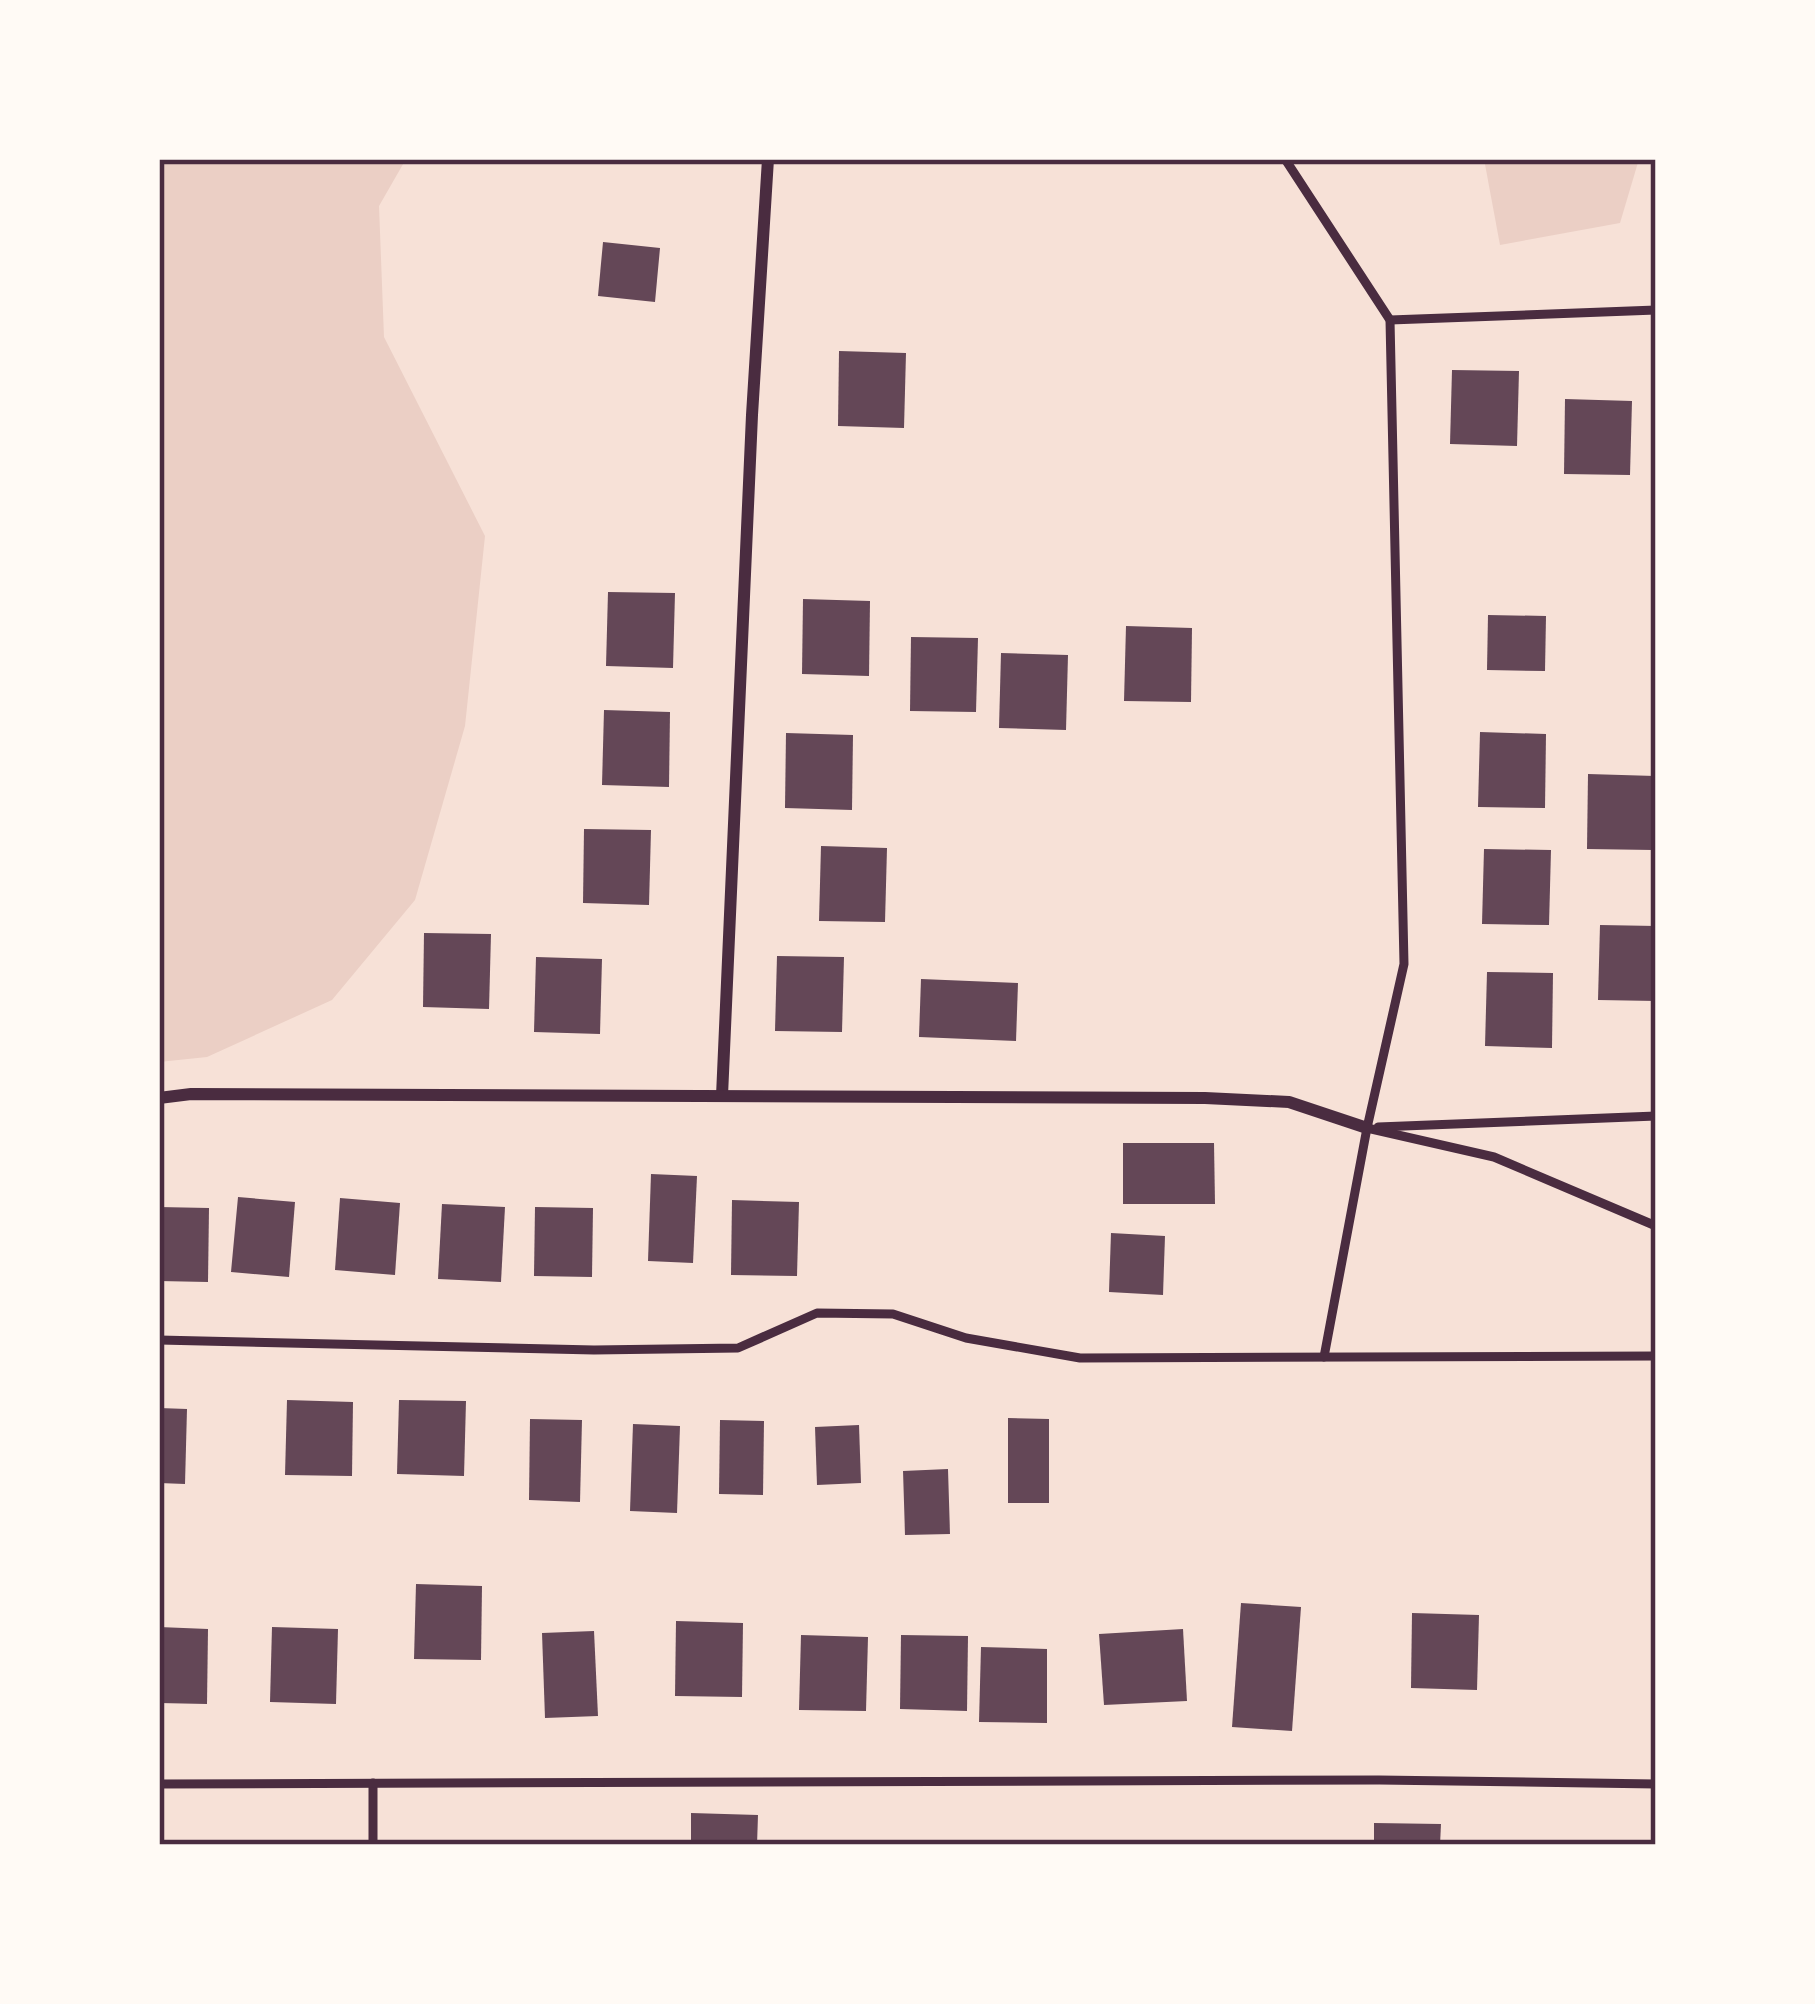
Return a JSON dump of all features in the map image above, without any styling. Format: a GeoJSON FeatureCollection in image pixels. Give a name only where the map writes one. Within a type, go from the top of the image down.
{"type":"FeatureCollection","features":[{"type":"Feature","properties":{"kind":"street"},"geometry":{"type":"LineString","coordinates":[[722,1096],[768,159]]}},
{"type":"Feature","properties":{"kind":"street"},"geometry":{"type":"LineString","coordinates":[[159,1098],[191,1094],[1205,1098],[1289,1102],[1367,1128]]}},
{"type":"Feature","properties":{"kind":"lane"},"geometry":{"type":"LineString","coordinates":[[1286,159],[1390,320],[1404,964],[1367,1128],[1324,1358]]}},
{"type":"Feature","properties":{"kind":"lane"},"geometry":{"type":"LineString","coordinates":[[1390,320],[1656,310]]}},
{"type":"Feature","properties":{"kind":"lane"},"geometry":{"type":"LineString","coordinates":[[1367,1128],[1656,1117]]}},
{"type":"Feature","properties":{"kind":"lane"},"geometry":{"type":"LineString","coordinates":[[1367,1128],[1494,1157],[1656,1226]]}},
{"type":"Feature","properties":{"kind":"lane"},"geometry":{"type":"LineString","coordinates":[[159,1340],[594,1350],[738,1348],[818,1312],[892,1314],[966,1338],[1080,1358],[1656,1356]]}},
{"type":"Feature","properties":{"kind":"lane"},"geometry":{"type":"LineString","coordinates":[[159,1784],[1379,1780],[1656,1784]]}},
{"type":"Feature","properties":{"kind":"lane"},"geometry":{"type":"LineString","coordinates":[[373,1783],[374,1845]]}},
{"type":"Feature","properties":{"kind":"shaded area"},"geometry":{"type":"Polygon","coordinates":[[[159,159],[406,159],[379,206],[384,337],[485,536],[465,726],[415,900],[332,1000],[207,1057],[159,1062],[159,159]]]}},
{"type":"Feature","properties":{"kind":"shaded area"},"geometry":{"type":"Polygon","coordinates":[[[1484,159],[1639,159],[1620,223],[1500,245],[1484,159]]]}},
{"type":"Feature","properties":{"kind":"building"},"geometry":{"type":"Polygon","coordinates":[[[603,242],[660,248],[655,302],[598,296],[603,242]]]}},
{"type":"Feature","properties":{"kind":"building"},"geometry":{"type":"Polygon","coordinates":[[[839,351],[906,353],[904,428],[838,426],[839,351]]]}},
{"type":"Feature","properties":{"kind":"building"},"geometry":{"type":"Polygon","coordinates":[[[1452,370],[1519,371],[1517,446],[1450,444],[1452,370]]]}},
{"type":"Feature","properties":{"kind":"building"},"geometry":{"type":"Polygon","coordinates":[[[1565,399],[1632,401],[1630,475],[1564,474],[1565,399]]]}},
{"type":"Feature","properties":{"kind":"building"},"geometry":{"type":"Polygon","coordinates":[[[608,592],[675,593],[673,668],[606,666],[608,592]]]}},
{"type":"Feature","properties":{"kind":"building"},"geometry":{"type":"Polygon","coordinates":[[[803,599],[870,601],[869,676],[802,674],[803,599]]]}},
{"type":"Feature","properties":{"kind":"building"},"geometry":{"type":"Polygon","coordinates":[[[1488,615],[1546,616],[1545,671],[1487,670],[1488,615]]]}},
{"type":"Feature","properties":{"kind":"building"},"geometry":{"type":"Polygon","coordinates":[[[1126,626],[1192,628],[1191,702],[1124,701],[1126,626]]]}},
{"type":"Feature","properties":{"kind":"building"},"geometry":{"type":"Polygon","coordinates":[[[911,637],[978,638],[976,712],[910,711],[911,637]]]}},
{"type":"Feature","properties":{"kind":"building"},"geometry":{"type":"Polygon","coordinates":[[[1001,653],[1068,655],[1066,730],[999,728],[1001,653]]]}},
{"type":"Feature","properties":{"kind":"building"},"geometry":{"type":"Polygon","coordinates":[[[604,710],[670,712],[669,787],[602,785],[604,710]]]}},
{"type":"Feature","properties":{"kind":"building"},"geometry":{"type":"Polygon","coordinates":[[[1480,732],[1546,734],[1545,808],[1478,807],[1480,732]]]}},
{"type":"Feature","properties":{"kind":"building"},"geometry":{"type":"Polygon","coordinates":[[[786,733],[853,735],[852,810],[785,808],[786,733]]]}},
{"type":"Feature","properties":{"kind":"building"},"geometry":{"type":"Polygon","coordinates":[[[1588,774],[1655,776],[1653,850],[1587,849],[1588,774]]]}},
{"type":"Feature","properties":{"kind":"building"},"geometry":{"type":"Polygon","coordinates":[[[584,829],[651,830],[649,905],[583,903],[584,829]]]}},
{"type":"Feature","properties":{"kind":"building"},"geometry":{"type":"Polygon","coordinates":[[[821,846],[887,848],[885,922],[819,921],[821,846]]]}},
{"type":"Feature","properties":{"kind":"building"},"geometry":{"type":"Polygon","coordinates":[[[1484,849],[1551,850],[1549,925],[1482,924],[1484,849]]]}},
{"type":"Feature","properties":{"kind":"building"},"geometry":{"type":"Polygon","coordinates":[[[1600,925],[1656,926],[1656,1001],[1598,1000],[1600,925]]]}},
{"type":"Feature","properties":{"kind":"building"},"geometry":{"type":"Polygon","coordinates":[[[424,933],[491,934],[489,1009],[423,1007],[424,933]]]}},
{"type":"Feature","properties":{"kind":"building"},"geometry":{"type":"Polygon","coordinates":[[[777,956],[844,957],[842,1032],[775,1031],[777,956]]]}},
{"type":"Feature","properties":{"kind":"building"},"geometry":{"type":"Polygon","coordinates":[[[536,957],[602,959],[600,1034],[534,1032],[536,957]]]}},
{"type":"Feature","properties":{"kind":"building"},"geometry":{"type":"Polygon","coordinates":[[[1487,972],[1553,973],[1552,1048],[1485,1046],[1487,972]]]}},
{"type":"Feature","properties":{"kind":"building"},"geometry":{"type":"Polygon","coordinates":[[[921,979],[1018,983],[1016,1041],[919,1037],[921,979]]]}},
{"type":"Feature","properties":{"kind":"building"},"geometry":{"type":"Polygon","coordinates":[[[1123,1143],[1214,1143],[1215,1204],[1123,1204],[1123,1143]]]}},
{"type":"Feature","properties":{"kind":"building"},"geometry":{"type":"Polygon","coordinates":[[[651,1174],[697,1176],[693,1263],[648,1261],[651,1174]]]}},
{"type":"Feature","properties":{"kind":"building"},"geometry":{"type":"Polygon","coordinates":[[[238,1197],[295,1202],[289,1277],[231,1272],[238,1197]]]}},
{"type":"Feature","properties":{"kind":"building"},"geometry":{"type":"Polygon","coordinates":[[[340,1198],[400,1203],[395,1275],[335,1270],[340,1198]]]}},
{"type":"Feature","properties":{"kind":"building"},"geometry":{"type":"Polygon","coordinates":[[[732,1200],[799,1202],[797,1276],[731,1275],[732,1200]]]}},
{"type":"Feature","properties":{"kind":"building"},"geometry":{"type":"Polygon","coordinates":[[[442,1204],[505,1207],[501,1282],[438,1279],[442,1204]]]}},
{"type":"Feature","properties":{"kind":"building"},"geometry":{"type":"Polygon","coordinates":[[[159,1207],[209,1208],[208,1282],[159,1281],[159,1207]]]}},
{"type":"Feature","properties":{"kind":"building"},"geometry":{"type":"Polygon","coordinates":[[[535,1207],[593,1208],[592,1277],[534,1276],[535,1207]]]}},
{"type":"Feature","properties":{"kind":"building"},"geometry":{"type":"Polygon","coordinates":[[[1111,1233],[1165,1236],[1163,1295],[1109,1292],[1111,1233]]]}},
{"type":"Feature","properties":{"kind":"building"},"geometry":{"type":"Polygon","coordinates":[[[287,1400],[353,1402],[352,1476],[285,1475],[287,1400]]]}},
{"type":"Feature","properties":{"kind":"building"},"geometry":{"type":"Polygon","coordinates":[[[399,1400],[466,1401],[464,1476],[397,1474],[399,1400]]]}},
{"type":"Feature","properties":{"kind":"building"},"geometry":{"type":"Polygon","coordinates":[[[159,1408],[187,1409],[185,1484],[159,1483],[159,1408]]]}},
{"type":"Feature","properties":{"kind":"building"},"geometry":{"type":"Polygon","coordinates":[[[1008,1418],[1049,1419],[1049,1503],[1008,1503],[1008,1418]]]}},
{"type":"Feature","properties":{"kind":"building"},"geometry":{"type":"Polygon","coordinates":[[[530,1419],[582,1420],[580,1502],[529,1500],[530,1419]]]}},
{"type":"Feature","properties":{"kind":"building"},"geometry":{"type":"Polygon","coordinates":[[[720,1420],[764,1421],[763,1495],[719,1494],[720,1420]]]}},
{"type":"Feature","properties":{"kind":"building"},"geometry":{"type":"Polygon","coordinates":[[[633,1424],[680,1426],[677,1513],[630,1511],[633,1424]]]}},
{"type":"Feature","properties":{"kind":"building"},"geometry":{"type":"Polygon","coordinates":[[[859,1425],[861,1483],[817,1485],[815,1427],[859,1425]]]}},
{"type":"Feature","properties":{"kind":"building"},"geometry":{"type":"Polygon","coordinates":[[[948,1469],[950,1534],[905,1535],[903,1471],[948,1469]]]}},
{"type":"Feature","properties":{"kind":"building"},"geometry":{"type":"Polygon","coordinates":[[[416,1584],[482,1586],[481,1660],[414,1659],[416,1584]]]}},
{"type":"Feature","properties":{"kind":"building"},"geometry":{"type":"Polygon","coordinates":[[[1241,1603],[1301,1607],[1292,1731],[1232,1727],[1241,1603]]]}},
{"type":"Feature","properties":{"kind":"building"},"geometry":{"type":"Polygon","coordinates":[[[1412,1613],[1479,1615],[1477,1690],[1411,1688],[1412,1613]]]}},
{"type":"Feature","properties":{"kind":"building"},"geometry":{"type":"Polygon","coordinates":[[[676,1621],[743,1623],[742,1697],[675,1696],[676,1621]]]}},
{"type":"Feature","properties":{"kind":"building"},"geometry":{"type":"Polygon","coordinates":[[[159,1627],[208,1629],[207,1704],[159,1703],[159,1627]]]}},
{"type":"Feature","properties":{"kind":"building"},"geometry":{"type":"Polygon","coordinates":[[[272,1627],[338,1629],[336,1704],[270,1702],[272,1627]]]}},
{"type":"Feature","properties":{"kind":"building"},"geometry":{"type":"Polygon","coordinates":[[[1183,1629],[1187,1701],[1104,1705],[1099,1634],[1183,1629]]]}},
{"type":"Feature","properties":{"kind":"building"},"geometry":{"type":"Polygon","coordinates":[[[594,1631],[598,1716],[545,1718],[542,1633],[594,1631]]]}},
{"type":"Feature","properties":{"kind":"building"},"geometry":{"type":"Polygon","coordinates":[[[801,1635],[868,1637],[866,1711],[799,1710],[801,1635]]]}},
{"type":"Feature","properties":{"kind":"building"},"geometry":{"type":"Polygon","coordinates":[[[901,1635],[968,1636],[967,1711],[900,1709],[901,1635]]]}},
{"type":"Feature","properties":{"kind":"building"},"geometry":{"type":"Polygon","coordinates":[[[981,1647],[1047,1649],[1047,1723],[979,1722],[981,1647]]]}},
{"type":"Feature","properties":{"kind":"building"},"geometry":{"type":"Polygon","coordinates":[[[691,1813],[758,1815],[757,1845],[691,1845],[691,1813]]]}},
{"type":"Feature","properties":{"kind":"building"},"geometry":{"type":"Polygon","coordinates":[[[1374,1823],[1441,1824],[1440,1845],[1374,1845],[1374,1823]]]}}]}
